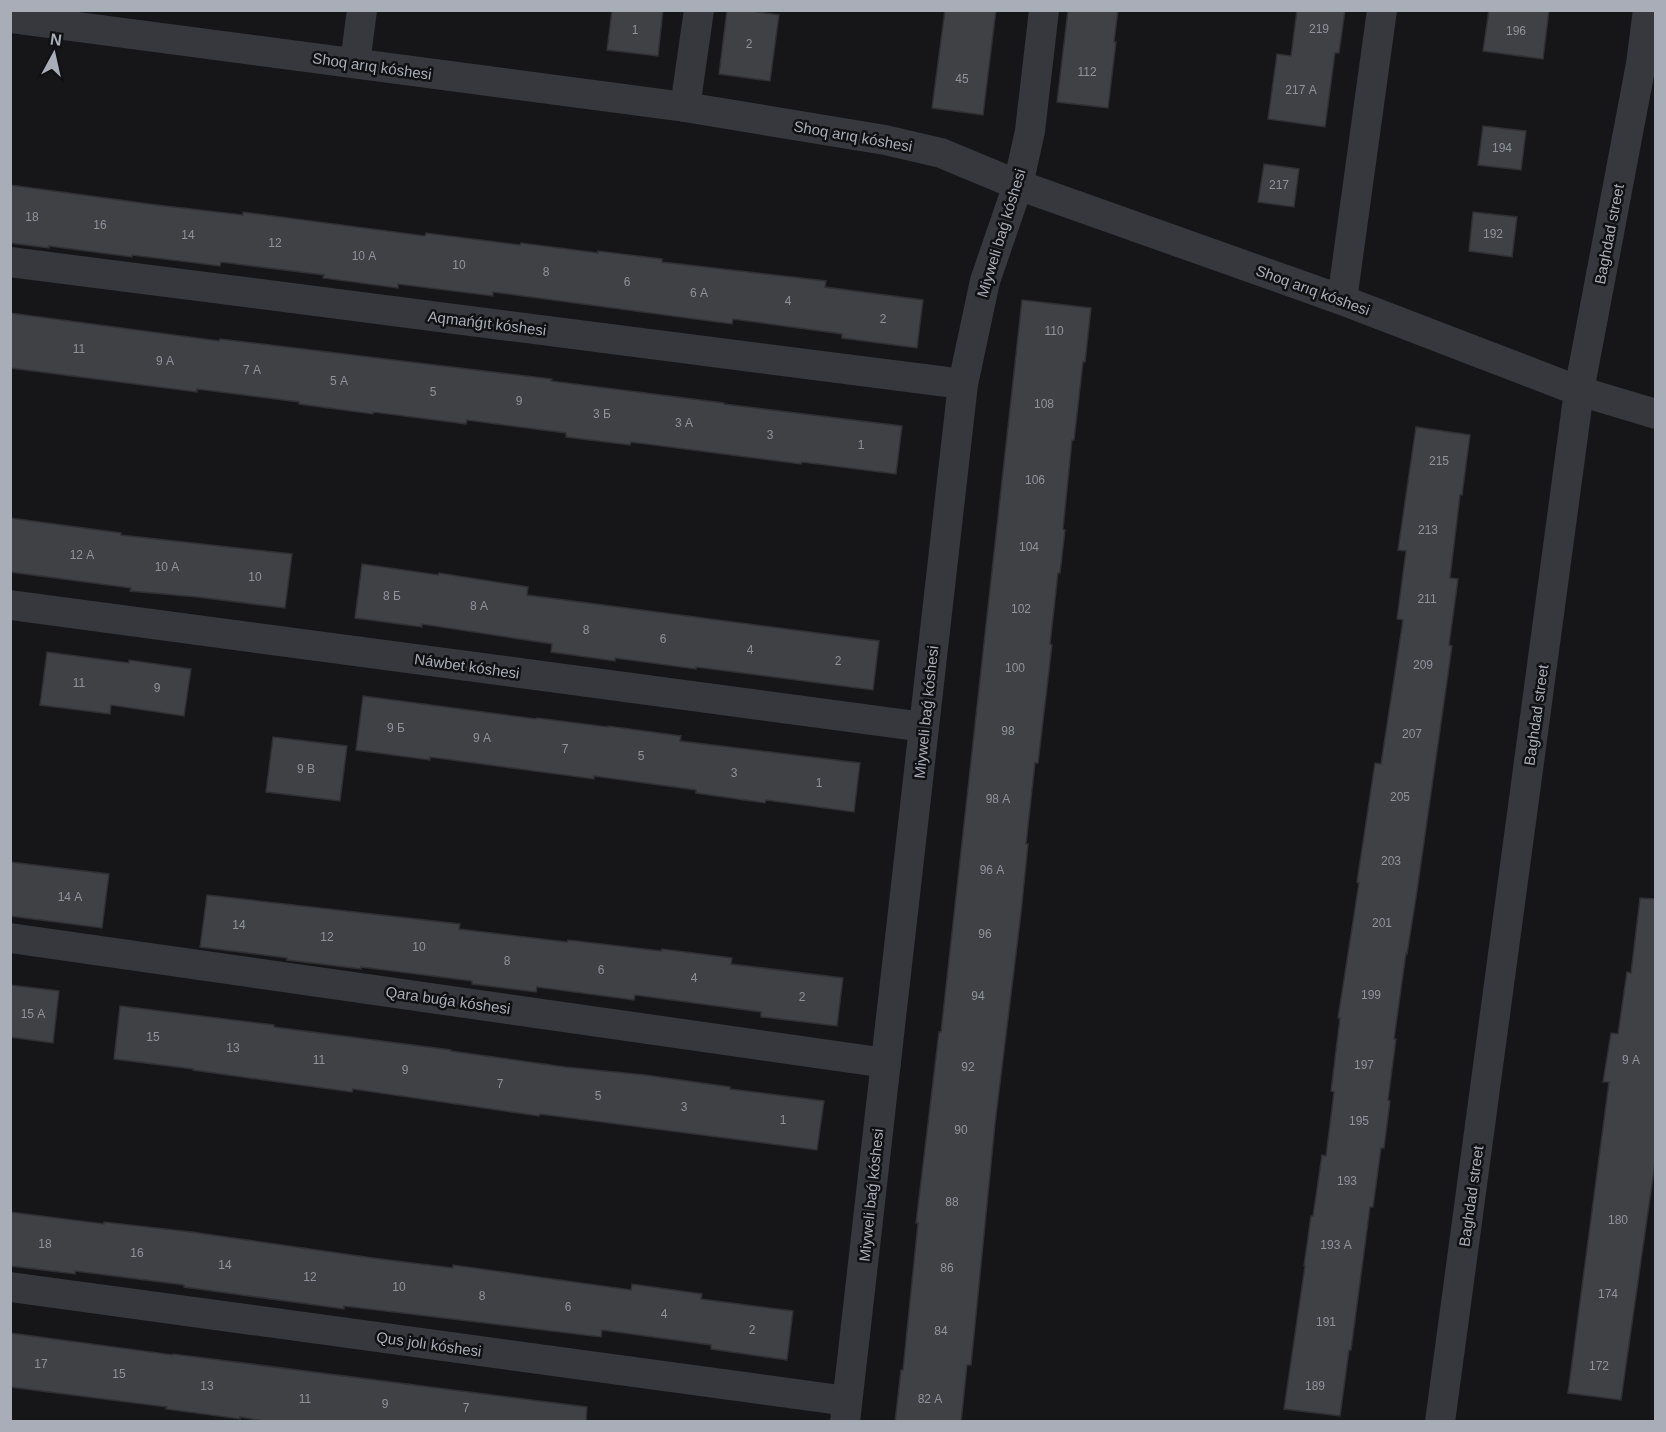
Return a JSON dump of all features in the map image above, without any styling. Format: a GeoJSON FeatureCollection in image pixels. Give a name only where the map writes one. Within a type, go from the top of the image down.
{"type":"FeatureCollection","features":[{"type":"Feature","properties":{"kind":"street"},"geometry":{"type":"LineString","coordinates":[[355,63],[362,10]]}},
{"type":"Feature","properties":{"kind":"street"},"geometry":{"type":"LineString","coordinates":[[686,107],[699,10]]}},
{"type":"Feature","properties":{"kind":"street","name":"Miyweli baǵ kóshesi"},"geometry":{"type":"LineString","coordinates":[[846,1411],[963,384],[985,281],[1018,185],[1029,131],[1044,10]]}},
{"type":"Feature","properties":{"kind":"street"},"geometry":{"type":"LineString","coordinates":[[1342,300],[1382,10]]}},
{"type":"Feature","properties":{"kind":"street","name":"Baghdad street"},"geometry":{"type":"LineString","coordinates":[[1440,1422],[1579,391],[1648,65],[1648,10]]}},
{"type":"Feature","properties":{"kind":"street","name":"Shoq arıq kóshesi"},"geometry":{"type":"LineString","coordinates":[[17,16],[686,107],[885,140],[940,153],[1018,185],[1342,300],[1579,391],[1656,414]]}},
{"type":"Feature","properties":{"kind":"street","name":"Aqmańǵıt kóshesi"},"geometry":{"type":"LineString","coordinates":[[10,262],[963,384]]}},
{"type":"Feature","properties":{"kind":"street","name":"Náwbet kóshesi"},"geometry":{"type":"LineString","coordinates":[[10,605],[924,727]]}},
{"type":"Feature","properties":{"kind":"street","name":"Qara buǵa kóshesi"},"geometry":{"type":"LineString","coordinates":[[10,938],[886,1063]]}},
{"type":"Feature","properties":{"kind":"street","name":"Qus jolı kóshesi"},"geometry":{"type":"LineString","coordinates":[[10,1287],[846,1411]]}},
{"type":"Feature","properties":{"kind":"building"},"geometry":{"type":"Polygon","coordinates":[[[612,10],[663,10],[658,56],[607,50],[612,10]]]}},
{"type":"Feature","properties":{"kind":"building"},"geometry":{"type":"Polygon","coordinates":[[[727,10],[779,15],[770,81],[719,74],[727,10]]]}},
{"type":"Feature","properties":{"kind":"building"},"geometry":{"type":"Polygon","coordinates":[[[945,10],[996,10],[983,115],[932,108],[945,10]]]}},
{"type":"Feature","properties":{"kind":"building"},"geometry":{"type":"Polygon","coordinates":[[[1068,10],[1118,10],[1108,108],[1057,102],[1068,10]]]}},
{"type":"Feature","properties":{"kind":"building"},"geometry":{"type":"Polygon","coordinates":[[[1297,10],[1345,10],[1339,53],[1335,53],[1325,127],[1268,119],[1277,54],[1291,56],[1297,10]]]}},
{"type":"Feature","properties":{"kind":"building"},"geometry":{"type":"Polygon","coordinates":[[[1489,10],[1549,10],[1543,59],[1483,51],[1489,10]]]}},
{"type":"Feature","properties":{"kind":"building"},"geometry":{"type":"Polygon","coordinates":[[[1483,126],[1526,131],[1521,170],[1478,165],[1483,126]]]}},
{"type":"Feature","properties":{"kind":"building"},"geometry":{"type":"Polygon","coordinates":[[[1264,164],[1299,169],[1294,207],[1258,202],[1264,164]]]}},
{"type":"Feature","properties":{"kind":"building"},"geometry":{"type":"Polygon","coordinates":[[[10,185],[157,205],[243,215],[243,212],[425,236],[426,233],[520,245],[521,243],[598,253],[598,251],[662,259],[662,262],[826,281],[825,287],[923,300],[917,348],[842,338],[842,334],[733,319],[732,324],[493,292],[493,296],[398,284],[398,288],[323,278],[324,275],[221,262],[220,266],[10,243],[10,185]]]}},
{"type":"Feature","properties":{"kind":"building"},"geometry":{"type":"Polygon","coordinates":[[[1473,212],[1517,217],[1512,257],[1469,251],[1473,212]]]}},
{"type":"Feature","properties":{"kind":"building"},"geometry":{"type":"Polygon","coordinates":[[[1022,300],[1091,308],[1085,362],[1083,362],[1074,440],[1072,440],[1063,529],[1065,530],[1060,573],[1058,573],[1038,763],[1035,763],[1021,913],[995,1124],[971,1365],[967,1365],[961,1422],[895,1422],[901,1370],[903,1370],[918,1223],[916,1223],[939,1032],[941,1032],[1022,300]]]}},
{"type":"Feature","properties":{"kind":"building"},"geometry":{"type":"Polygon","coordinates":[[[10,313],[219,341],[220,339],[552,379],[551,381],[902,426],[896,474],[631,442],[630,445],[566,437],[566,433],[467,420],[466,424],[373,412],[373,414],[197,389],[197,392],[10,368],[10,313]]]}},
{"type":"Feature","properties":{"kind":"building"},"geometry":{"type":"Polygon","coordinates":[[[1416,427],[1470,435],[1450,578],[1458,579],[1449,645],[1452,646],[1394,1039],[1396,1039],[1384,1148],[1381,1148],[1373,1207],[1370,1207],[1340,1416],[1284,1409],[1311,1216],[1313,1216],[1322,1155],[1326,1156],[1334,1092],[1331,1091],[1340,1018],[1338,1018],[1359,883],[1357,882],[1375,763],[1381,764],[1403,620],[1397,619],[1406,551],[1398,550],[1416,427]]]}},
{"type":"Feature","properties":{"kind":"building"},"geometry":{"type":"Polygon","coordinates":[[[10,518],[121,533],[121,535],[292,554],[285,608],[130,591],[131,588],[10,572],[10,518]]]}},
{"type":"Feature","properties":{"kind":"building"},"geometry":{"type":"Polygon","coordinates":[[[362,564],[528,587],[527,595],[879,641],[873,690],[696,667],[696,669],[615,658],[615,661],[551,652],[552,644],[422,624],[422,627],[355,618],[362,564]]]}},
{"type":"Feature","properties":{"kind":"building"},"geometry":{"type":"Polygon","coordinates":[[[47,652],[191,669],[184,716],[111,705],[110,714],[40,705],[47,652]]]}},
{"type":"Feature","properties":{"kind":"building"},"geometry":{"type":"Polygon","coordinates":[[[363,696],[536,719],[608,726],[681,736],[680,741],[860,763],[854,812],[766,800],[765,803],[696,793],[696,790],[594,776],[594,779],[430,757],[430,760],[356,750],[363,696]]]}},
{"type":"Feature","properties":{"kind":"building"},"geometry":{"type":"Polygon","coordinates":[[[273,737],[347,746],[340,801],[266,792],[273,737]]]}},
{"type":"Feature","properties":{"kind":"building"},"geometry":{"type":"Polygon","coordinates":[[[10,862],[109,874],[102,928],[10,916],[10,862]]]}},
{"type":"Feature","properties":{"kind":"building"},"geometry":{"type":"Polygon","coordinates":[[[207,895],[460,924],[459,929],[567,942],[568,940],[661,951],[662,949],[732,958],[731,964],[843,978],[837,1026],[761,1017],[761,1012],[635,995],[634,1000],[537,987],[536,992],[472,984],[472,981],[287,960],[287,958],[200,947],[207,895]]]}},
{"type":"Feature","properties":{"kind":"building"},"geometry":{"type":"Polygon","coordinates":[[[1640,898],[1656,899],[1656,1156],[1621,1400],[1568,1393],[1609,1082],[1603,1082],[1611,1033],[1618,1034],[1627,972],[1631,973],[1640,898]]]}},
{"type":"Feature","properties":{"kind":"building"},"geometry":{"type":"Polygon","coordinates":[[[10,985],[59,991],[53,1043],[10,1037],[10,985]]]}},
{"type":"Feature","properties":{"kind":"building"},"geometry":{"type":"Polygon","coordinates":[[[120,1006],[274,1025],[274,1027],[565,1067],[645,1075],[824,1101],[817,1150],[540,1114],[539,1116],[353,1089],[352,1092],[114,1059],[120,1006]]]}},
{"type":"Feature","properties":{"kind":"building"},"geometry":{"type":"Polygon","coordinates":[[[10,1212],[192,1232],[373,1258],[453,1268],[453,1265],[631,1290],[632,1284],[702,1294],[701,1299],[793,1311],[787,1360],[711,1349],[711,1345],[602,1330],[601,1337],[344,1306],[344,1309],[184,1287],[184,1285],[75,1271],[75,1274],[10,1266],[10,1212]]]}},
{"type":"Feature","properties":{"kind":"building"},"geometry":{"type":"Polygon","coordinates":[[[10,1333],[587,1407],[586,1422],[270,1422],[10,1387],[10,1333]]]}}]}
